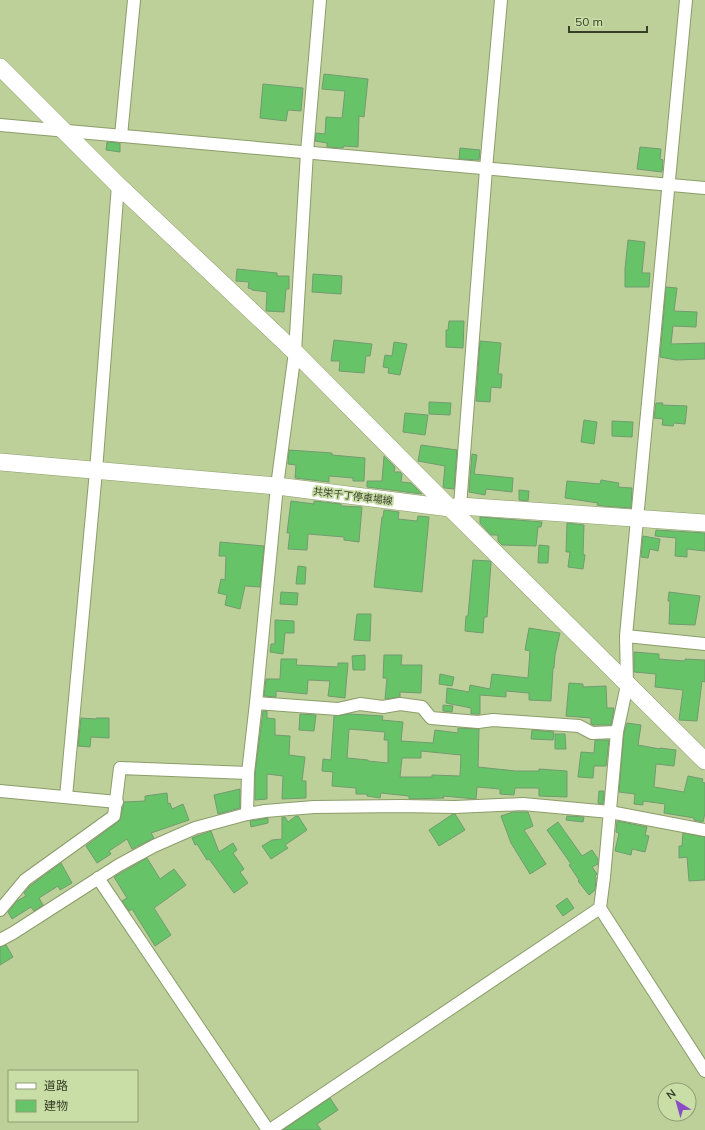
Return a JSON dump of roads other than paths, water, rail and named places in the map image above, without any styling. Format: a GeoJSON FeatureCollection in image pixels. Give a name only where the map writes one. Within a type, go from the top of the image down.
{"type":"FeatureCollection","features":[{"type":"Feature","properties":{"kind":"street"},"geometry":{"type":"LineString","coordinates":[[121,136],[134,0]]}},
{"type":"Feature","properties":{"kind":"street"},"geometry":{"type":"LineString","coordinates":[[247,814],[248,773],[277,486],[295,352],[307,152],[320,0]]}},
{"type":"Feature","properties":{"kind":"street"},"geometry":{"type":"LineString","coordinates":[[455,507],[501,0]]}},
{"type":"Feature","properties":{"kind":"street"},"geometry":{"type":"LineString","coordinates":[[686,0],[626,636],[627,685],[617,732],[600,908],[705,1071]]}},
{"type":"Feature","properties":{"kind":"street"},"geometry":{"type":"LineString","coordinates":[[0,68],[118,186],[295,352],[455,507],[627,685],[705,761]]}},
{"type":"Feature","properties":{"kind":"street"},"geometry":{"type":"LineString","coordinates":[[0,124],[705,188]]}},
{"type":"Feature","properties":{"kind":"street"},"geometry":{"type":"LineString","coordinates":[[66,797],[96,471],[118,186]]}},
{"type":"Feature","properties":{"kind":"street","name":"共栄千丁停車場線"},"geometry":{"type":"LineString","coordinates":[[0,462],[277,486],[455,507],[637,518],[705,524]]}},
{"type":"Feature","properties":{"kind":"street"},"geometry":{"type":"LineString","coordinates":[[626,636],[705,644]]}},
{"type":"Feature","properties":{"kind":"street"},"geometry":{"type":"LineString","coordinates":[[256,703],[338,709],[360,704],[383,707],[400,704],[422,707],[431,718],[478,722],[493,720],[579,726],[592,733],[617,732]]}},
{"type":"Feature","properties":{"kind":"street"},"geometry":{"type":"LineString","coordinates":[[0,910],[24,880],[114,816],[117,802],[120,768],[248,773]]}},
{"type":"Feature","properties":{"kind":"street"},"geometry":{"type":"LineString","coordinates":[[0,791],[117,802]]}},
{"type":"Feature","properties":{"kind":"street"},"geometry":{"type":"LineString","coordinates":[[0,940],[119,865],[154,846],[195,828],[247,814],[265,811],[314,807],[455,807],[522,804],[610,812],[705,830]]}},
{"type":"Feature","properties":{"kind":"street"},"geometry":{"type":"LineString","coordinates":[[98,878],[269,1130],[600,908]]}}]}
